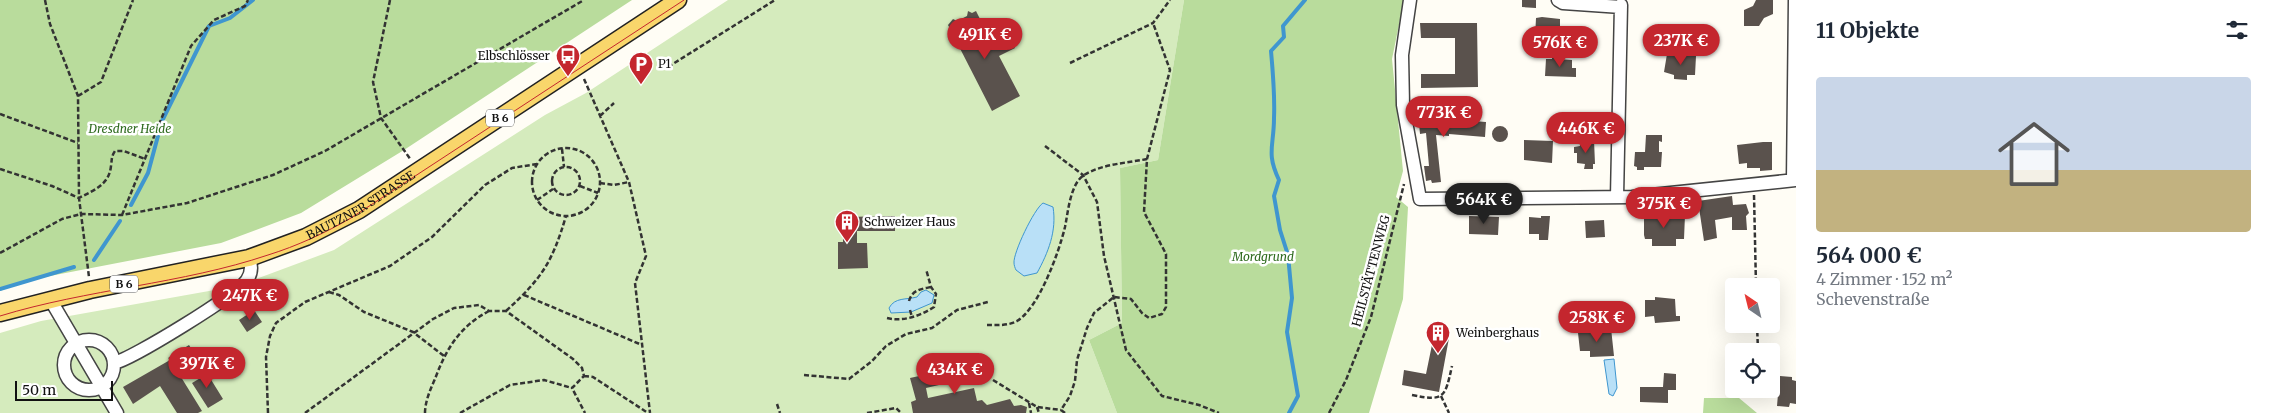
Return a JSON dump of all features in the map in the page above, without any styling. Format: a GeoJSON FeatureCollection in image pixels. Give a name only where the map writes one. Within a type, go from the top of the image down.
{"type":"FeatureCollection","features":[{"type":"Feature","properties":{"kind":"main road","name":"BAUTZNER STRASSE"},"geometry":{"type":"LineString","coordinates":[[0,313],[90,290],[249,258],[287,245],[329,226],[359,210],[678,0]]}},
{"type":"Feature","properties":{"kind":"street"},"geometry":{"type":"LineString","coordinates":[[1410,0],[1402,55],[1403,105],[1420,199],[1617,197],[1794,180],[1795,0]]}},
{"type":"Feature","properties":{"kind":"street"},"geometry":{"type":"LineString","coordinates":[[1558,0],[1562,3],[1621,6],[1617,197]]}},
{"type":"Feature","properties":{"kind":"street"},"geometry":{"type":"LineString","coordinates":[[114,363],[123,361],[167,335],[246,282],[251,268],[249,258]]}},
{"type":"Feature","properties":{"kind":"street"},"geometry":{"type":"LineString","coordinates":[[50,299],[117,413]]}},
{"type":"Feature","properties":{"kind":"street"},"geometry":{"type":"LineString","coordinates":[[84,341],[100,343],[107,348],[114,363],[111,377],[101,387],[85,390],[77,386],[66,374],[66,357],[76,344],[84,341]]}},
{"type":"Feature","properties":{"kind":"path"},"geometry":{"type":"LineString","coordinates":[[45,0],[50,24],[78,96],[79,198],[90,290]]}},
{"type":"Feature","properties":{"kind":"path"},"geometry":{"type":"LineString","coordinates":[[78,96],[102,82],[133,0]]}},
{"type":"Feature","properties":{"kind":"path"},"geometry":{"type":"LineString","coordinates":[[122,215],[191,46],[214,20],[245,6],[248,0]]}},
{"type":"Feature","properties":{"kind":"path"},"geometry":{"type":"LineString","coordinates":[[390,0],[374,82],[381,118],[418,171]]}},
{"type":"Feature","properties":{"kind":"path"},"geometry":{"type":"LineString","coordinates":[[0,253],[62,219],[81,214],[122,215],[187,203],[273,175],[325,152],[584,0]]}},
{"type":"Feature","properties":{"kind":"path"},"geometry":{"type":"LineString","coordinates":[[668,67],[775,0]]}},
{"type":"Feature","properties":{"kind":"path"},"geometry":{"type":"LineString","coordinates":[[1070,63],[1153,23],[1170,0]]}},
{"type":"Feature","properties":{"kind":"path"},"geometry":{"type":"LineString","coordinates":[[1061,410],[1070,396],[1075,381],[1077,360],[1094,313],[1114,297],[1130,299],[1142,314],[1149,318],[1162,314],[1166,307],[1166,254],[1144,212],[1147,159],[1170,70],[1153,23]]}},
{"type":"Feature","properties":{"kind":"path"},"geometry":{"type":"LineString","coordinates":[[578,66],[629,182],[646,256],[635,283],[649,413]]}},
{"type":"Feature","properties":{"kind":"path"},"geometry":{"type":"LineString","coordinates":[[600,116],[614,103]]}},
{"type":"Feature","properties":{"kind":"path"},"geometry":{"type":"LineString","coordinates":[[0,114],[78,143]]}},
{"type":"Feature","properties":{"kind":"path"},"geometry":{"type":"LineString","coordinates":[[1045,146],[1083,176],[1097,202],[1104,256],[1126,350],[1162,396],[1219,413]]}},
{"type":"Feature","properties":{"kind":"path"},"geometry":{"type":"LineString","coordinates":[[562,148],[564,167]]}},
{"type":"Feature","properties":{"kind":"path"},"geometry":{"type":"LineString","coordinates":[[268,413],[266,357],[270,336],[276,323],[305,302],[390,266],[432,237],[485,185],[512,168],[536,164],[552,151],[562,148],[574,148],[584,153],[593,161],[598,172],[600,183],[598,193],[593,202],[586,210],[566,216],[555,214],[545,209],[537,200],[532,189],[532,176],[536,164]]}},
{"type":"Feature","properties":{"kind":"path"},"geometry":{"type":"LineString","coordinates":[[79,198],[102,186],[108,178],[111,156],[114,151],[124,152],[144,160]]}},
{"type":"Feature","properties":{"kind":"path"},"geometry":{"type":"LineString","coordinates":[[987,325],[1010,324],[1028,313],[1056,261],[1072,193],[1083,176],[1108,166],[1147,159]]}},
{"type":"Feature","properties":{"kind":"path"},"geometry":{"type":"LineString","coordinates":[[564,167],[572,168],[578,174],[580,186],[570,196],[560,195],[553,189],[551,178],[558,169],[564,167]]}},
{"type":"Feature","properties":{"kind":"path"},"geometry":{"type":"LineString","coordinates":[[0,169],[52,186],[79,198]]}},
{"type":"Feature","properties":{"kind":"path"},"geometry":{"type":"LineString","coordinates":[[600,183],[614,185],[629,182]]}},
{"type":"Feature","properties":{"kind":"path","name":"HEILSTÄTTENWEG"},"geometry":{"type":"LineString","coordinates":[[1329,413],[1346,380],[1371,317],[1404,183]]}},
{"type":"Feature","properties":{"kind":"path"},"geometry":{"type":"LineString","coordinates":[[1753,184],[1756,278]]}},
{"type":"Feature","properties":{"kind":"path"},"geometry":{"type":"LineString","coordinates":[[580,186],[598,193]]}},
{"type":"Feature","properties":{"kind":"path"},"geometry":{"type":"LineString","coordinates":[[537,200],[553,189]]}},
{"type":"Feature","properties":{"kind":"path"},"geometry":{"type":"LineString","coordinates":[[506,311],[542,275],[556,248],[566,216]]}},
{"type":"Feature","properties":{"kind":"path"},"geometry":{"type":"LineString","coordinates":[[887,318],[896,320],[912,318],[934,307],[936,294],[931,287],[926,269]]}},
{"type":"Feature","properties":{"kind":"path"},"geometry":{"type":"LineString","coordinates":[[909,300],[919,290],[931,287]]}},
{"type":"Feature","properties":{"kind":"path"},"geometry":{"type":"LineString","coordinates":[[328,292],[339,295],[364,312],[413,332],[444,356]]}},
{"type":"Feature","properties":{"kind":"path"},"geometry":{"type":"LineString","coordinates":[[524,295],[642,345]]}},
{"type":"Feature","properties":{"kind":"path"},"geometry":{"type":"LineString","coordinates":[[804,376],[849,379],[872,361],[886,346],[900,338],[932,328],[957,310],[988,302]]}},
{"type":"Feature","properties":{"kind":"path"},"geometry":{"type":"LineString","coordinates":[[306,412],[413,332],[454,308],[479,305],[489,311]]}},
{"type":"Feature","properties":{"kind":"path"},"geometry":{"type":"LineString","coordinates":[[424,413],[428,397],[444,356],[457,335],[474,319],[489,311],[506,311],[573,360],[582,368],[584,376]]}},
{"type":"Feature","properties":{"kind":"path"},"geometry":{"type":"LineString","coordinates":[[911,311],[912,318]]}},
{"type":"Feature","properties":{"kind":"path"},"geometry":{"type":"LineString","coordinates":[[1412,395],[1431,399],[1441,396],[1446,391],[1452,366]]}},
{"type":"Feature","properties":{"kind":"path"},"geometry":{"type":"LineString","coordinates":[[584,376],[593,377],[649,413]]}},
{"type":"Feature","properties":{"kind":"path"},"geometry":{"type":"LineString","coordinates":[[572,388],[584,376]]}},
{"type":"Feature","properties":{"kind":"path"},"geometry":{"type":"LineString","coordinates":[[460,413],[510,385],[544,380],[572,388],[586,413]]}},
{"type":"Feature","properties":{"kind":"path"},"geometry":{"type":"LineString","coordinates":[[993,380],[1037,407],[1061,410],[1065,413]]}},
{"type":"Feature","properties":{"kind":"path"},"geometry":{"type":"LineString","coordinates":[[1441,396],[1449,413]]}},
{"type":"Feature","properties":{"kind":"path"},"geometry":{"type":"LineString","coordinates":[[1029,402],[1031,413]]}},
{"type":"Feature","properties":{"kind":"path"},"geometry":{"type":"LineString","coordinates":[[777,404],[780,413]]}},
{"type":"Feature","properties":{"kind":"path"},"geometry":{"type":"LineString","coordinates":[[1037,407],[1039,413]]}},
{"type":"Feature","properties":{"kind":"path"},"geometry":{"type":"LineString","coordinates":[[867,413],[892,408],[898,409],[901,413]]}},
{"type":"Feature","properties":{"kind":"path"},"geometry":{"type":"LineString","coordinates":[[306,412],[314,413]]}},
{"type":"Feature","properties":{"kind":"green space","name":"Dresdner Heide"},"geometry":{"type":"Polygon","coordinates":[[[0,0],[632,0],[404,150],[301,213],[221,243],[24,281],[0,291],[0,0]]]}},
{"type":"Feature","properties":{"kind":"green space"},"geometry":{"type":"Polygon","coordinates":[[[728,0],[1184,0],[1158,160],[1120,168],[1122,323],[1089,340],[1117,413],[0,413],[0,333],[41,321],[237,286],[334,250],[545,115],[586,93],[728,0]]]}},
{"type":"Feature","properties":{"kind":"green space","name":"Mordgrund"},"geometry":{"type":"Polygon","coordinates":[[[1184,0],[1404,0],[1392,59],[1403,171],[1396,197],[1408,207],[1403,299],[1369,413],[1117,413],[1089,340],[1122,323],[1120,168],[1158,160],[1184,0]]]}},
{"type":"Feature","properties":{"kind":"green space"},"geometry":{"type":"Polygon","coordinates":[[[1704,398],[1739,398],[1757,413],[1703,413],[1704,398]]]}},
{"type":"Feature","properties":{"kind":"water"},"geometry":{"type":"Polygon","coordinates":[[[1043,203],[1053,207],[1054,225],[1051,242],[1037,273],[1024,276],[1016,270],[1015,258],[1020,241],[1043,203]]]}},
{"type":"Feature","properties":{"kind":"water"},"geometry":{"type":"Polygon","coordinates":[[[926,290],[934,295],[932,303],[911,312],[891,313],[889,308],[894,302],[917,297],[926,290]]]}},
{"type":"Feature","properties":{"kind":"water"},"geometry":{"type":"Polygon","coordinates":[[[1614,359],[1617,388],[1613,396],[1609,394],[1604,360],[1614,359]]]}},
{"type":"Feature","properties":{"kind":"building"},"geometry":{"type":"Polygon","coordinates":[[[1522,0],[1536,0],[1536,8],[1522,7],[1522,0]]]}},
{"type":"Feature","properties":{"kind":"building"},"geometry":{"type":"Polygon","coordinates":[[[1756,0],[1773,0],[1773,14],[1764,18],[1759,26],[1744,26],[1744,10],[1753,6],[1756,0]]]}},
{"type":"Feature","properties":{"kind":"building"},"geometry":{"type":"Polygon","coordinates":[[[968,11],[972,13],[976,11],[994,47],[1010,39],[1015,48],[999,56],[1020,96],[992,111],[948,25],[953,19],[957,21],[967,16],[968,11]]]}},
{"type":"Feature","properties":{"kind":"building"},"geometry":{"type":"Polygon","coordinates":[[[1536,18],[1560,19],[1560,28],[1569,29],[1569,36],[1535,38],[1536,18]]]}},
{"type":"Feature","properties":{"kind":"building"},"geometry":{"type":"Polygon","coordinates":[[[1420,23],[1477,23],[1478,87],[1421,88],[1421,74],[1455,74],[1455,38],[1421,38],[1420,23]]]}},
{"type":"Feature","properties":{"kind":"building"},"geometry":{"type":"Polygon","coordinates":[[[1676,53],[1696,56],[1695,75],[1687,75],[1687,80],[1674,79],[1674,75],[1664,72],[1667,54],[1676,55],[1676,53]]]}},
{"type":"Feature","properties":{"kind":"building"},"geometry":{"type":"Polygon","coordinates":[[[1552,54],[1558,54],[1558,59],[1572,60],[1572,68],[1576,68],[1576,77],[1545,76],[1546,59],[1552,59],[1552,54]]]}},
{"type":"Feature","properties":{"kind":"building"},"geometry":{"type":"Polygon","coordinates":[[[1432,112],[1434,118],[1486,122],[1485,137],[1449,134],[1449,136],[1436,135],[1441,182],[1432,183],[1431,180],[1426,181],[1424,166],[1429,166],[1426,133],[1420,134],[1418,114],[1432,112]]]}},
{"type":"Feature","properties":{"kind":"building"},"geometry":{"type":"Polygon","coordinates":[[[1497,126],[1503,126],[1508,131],[1506,140],[1497,142],[1492,137],[1492,131],[1497,126]]]}},
{"type":"Feature","properties":{"kind":"building"},"geometry":{"type":"Polygon","coordinates":[[[1550,129],[1569,131],[1568,139],[1549,137],[1550,129]]]}},
{"type":"Feature","properties":{"kind":"building"},"geometry":{"type":"Polygon","coordinates":[[[1646,135],[1662,135],[1662,142],[1659,141],[1659,152],[1662,152],[1661,167],[1644,167],[1644,170],[1637,170],[1637,167],[1634,166],[1635,152],[1645,152],[1646,135]]]}},
{"type":"Feature","properties":{"kind":"building"},"geometry":{"type":"Polygon","coordinates":[[[1524,140],[1553,141],[1552,163],[1524,160],[1524,140]]]}},
{"type":"Feature","properties":{"kind":"building"},"geometry":{"type":"Polygon","coordinates":[[[1580,140],[1594,140],[1595,164],[1593,164],[1593,169],[1584,169],[1585,164],[1577,163],[1577,153],[1574,153],[1574,147],[1580,146],[1580,140]]]}},
{"type":"Feature","properties":{"kind":"building"},"geometry":{"type":"Polygon","coordinates":[[[1772,142],[1772,170],[1760,171],[1760,168],[1747,168],[1747,163],[1739,164],[1737,145],[1772,142]]]}},
{"type":"Feature","properties":{"kind":"building"},"geometry":{"type":"Polygon","coordinates":[[[1732,196],[1733,205],[1746,204],[1749,213],[1746,216],[1747,230],[1732,230],[1732,217],[1715,220],[1717,238],[1704,241],[1698,201],[1732,196]]]}},
{"type":"Feature","properties":{"kind":"building"},"geometry":{"type":"Polygon","coordinates":[[[1652,213],[1685,215],[1684,239],[1676,239],[1676,246],[1652,246],[1652,239],[1645,239],[1644,215],[1652,215],[1652,213]]]}},
{"type":"Feature","properties":{"kind":"building","name":"Schweizer Haus"},"geometry":{"type":"Polygon","coordinates":[[[895,216],[895,231],[857,231],[857,243],[867,243],[868,268],[838,269],[838,242],[843,242],[843,217],[895,216]]]}},
{"type":"Feature","properties":{"kind":"building"},"geometry":{"type":"Polygon","coordinates":[[[1469,216],[1499,217],[1498,235],[1469,234],[1469,216]]]}},
{"type":"Feature","properties":{"kind":"building"},"geometry":{"type":"Polygon","coordinates":[[[1541,216],[1550,216],[1548,240],[1539,240],[1539,234],[1529,234],[1529,217],[1541,218],[1541,216]]]}},
{"type":"Feature","properties":{"kind":"building"},"geometry":{"type":"Polygon","coordinates":[[[1604,220],[1605,237],[1586,238],[1585,221],[1604,220]]]}},
{"type":"Feature","properties":{"kind":"building"},"geometry":{"type":"Polygon","coordinates":[[[1655,297],[1675,299],[1676,316],[1680,316],[1680,321],[1655,323],[1654,316],[1645,317],[1645,300],[1655,300],[1655,297]]]}},
{"type":"Feature","properties":{"kind":"building"},"geometry":{"type":"Polygon","coordinates":[[[1612,305],[1621,305],[1624,322],[1607,320],[1607,309],[1613,309],[1612,305]]]}},
{"type":"Feature","properties":{"kind":"building"},"geometry":{"type":"Polygon","coordinates":[[[254,310],[262,322],[247,332],[239,320],[254,310]]]}},
{"type":"Feature","properties":{"kind":"building"},"geometry":{"type":"Polygon","coordinates":[[[1611,328],[1614,356],[1590,357],[1590,351],[1580,351],[1578,333],[1602,332],[1602,329],[1611,328]]]}},
{"type":"Feature","properties":{"kind":"building","name":"Weinberghaus"},"geometry":{"type":"Polygon","coordinates":[[[1434,335],[1449,338],[1439,392],[1402,385],[1404,370],[1426,374],[1434,335]]]}},
{"type":"Feature","properties":{"kind":"building"},"geometry":{"type":"Polygon","coordinates":[[[189,345],[196,356],[176,369],[202,411],[198,413],[177,413],[160,386],[133,404],[123,387],[170,360],[168,358],[189,345]]]}},
{"type":"Feature","properties":{"kind":"building"},"geometry":{"type":"Polygon","coordinates":[[[974,364],[979,371],[978,376],[926,388],[928,398],[974,388],[977,401],[982,400],[987,405],[1010,399],[1014,406],[1021,405],[1027,407],[1026,413],[913,413],[911,402],[916,400],[910,378],[974,364]]]}},
{"type":"Feature","properties":{"kind":"building"},"geometry":{"type":"Polygon","coordinates":[[[202,365],[223,399],[208,408],[192,383],[202,377],[197,368],[202,365]]]}},
{"type":"Feature","properties":{"kind":"building"},"geometry":{"type":"Polygon","coordinates":[[[1664,373],[1676,374],[1676,390],[1668,390],[1668,403],[1640,402],[1640,387],[1663,387],[1664,373]]]}},
{"type":"Feature","properties":{"kind":"building"},"geometry":{"type":"Polygon","coordinates":[[[1780,376],[1792,377],[1792,380],[1796,381],[1796,404],[1790,403],[1789,407],[1777,406],[1778,398],[1780,398],[1780,376]]]}},
{"type":"Feature","properties":{"kind":"waterway"},"geometry":{"type":"LineString","coordinates":[[131,205],[148,173],[162,121],[209,26],[230,18],[253,0]]}},
{"type":"Feature","properties":{"kind":"waterway"},"geometry":{"type":"LineString","coordinates":[[1289,413],[1298,396],[1287,332],[1292,298],[1288,255],[1280,230],[1274,196],[1279,180],[1272,156],[1274,101],[1271,51],[1284,37],[1283,26],[1305,0]]}},
{"type":"Feature","properties":{"kind":"waterway"},"geometry":{"type":"LineString","coordinates":[[94,260],[120,221]]}},
{"type":"Feature","properties":{"kind":"waterway"},"geometry":{"type":"LineString","coordinates":[[0,289],[74,267]]}},
{"type":"Feature","properties":{"kind":"tram line"},"geometry":{"type":"LineString","coordinates":[[0,316],[67,299],[169,280],[235,265],[311,239],[351,218],[684,0]]}},
{"type":"Feature","properties":{"kind":"place","name":"Elbschlösser"},"geometry":{"type":"Point","coordinates":[568,77]}},
{"type":"Feature","properties":{"kind":"place","name":"P1"},"geometry":{"type":"Point","coordinates":[641,85]}},
{"type":"Feature","properties":{"kind":"place","name":"Schweizer Haus"},"geometry":{"type":"Point","coordinates":[847,243]}},
{"type":"Feature","properties":{"kind":"place","name":"Weinberghaus"},"geometry":{"type":"Point","coordinates":[1438,354]}}]}
